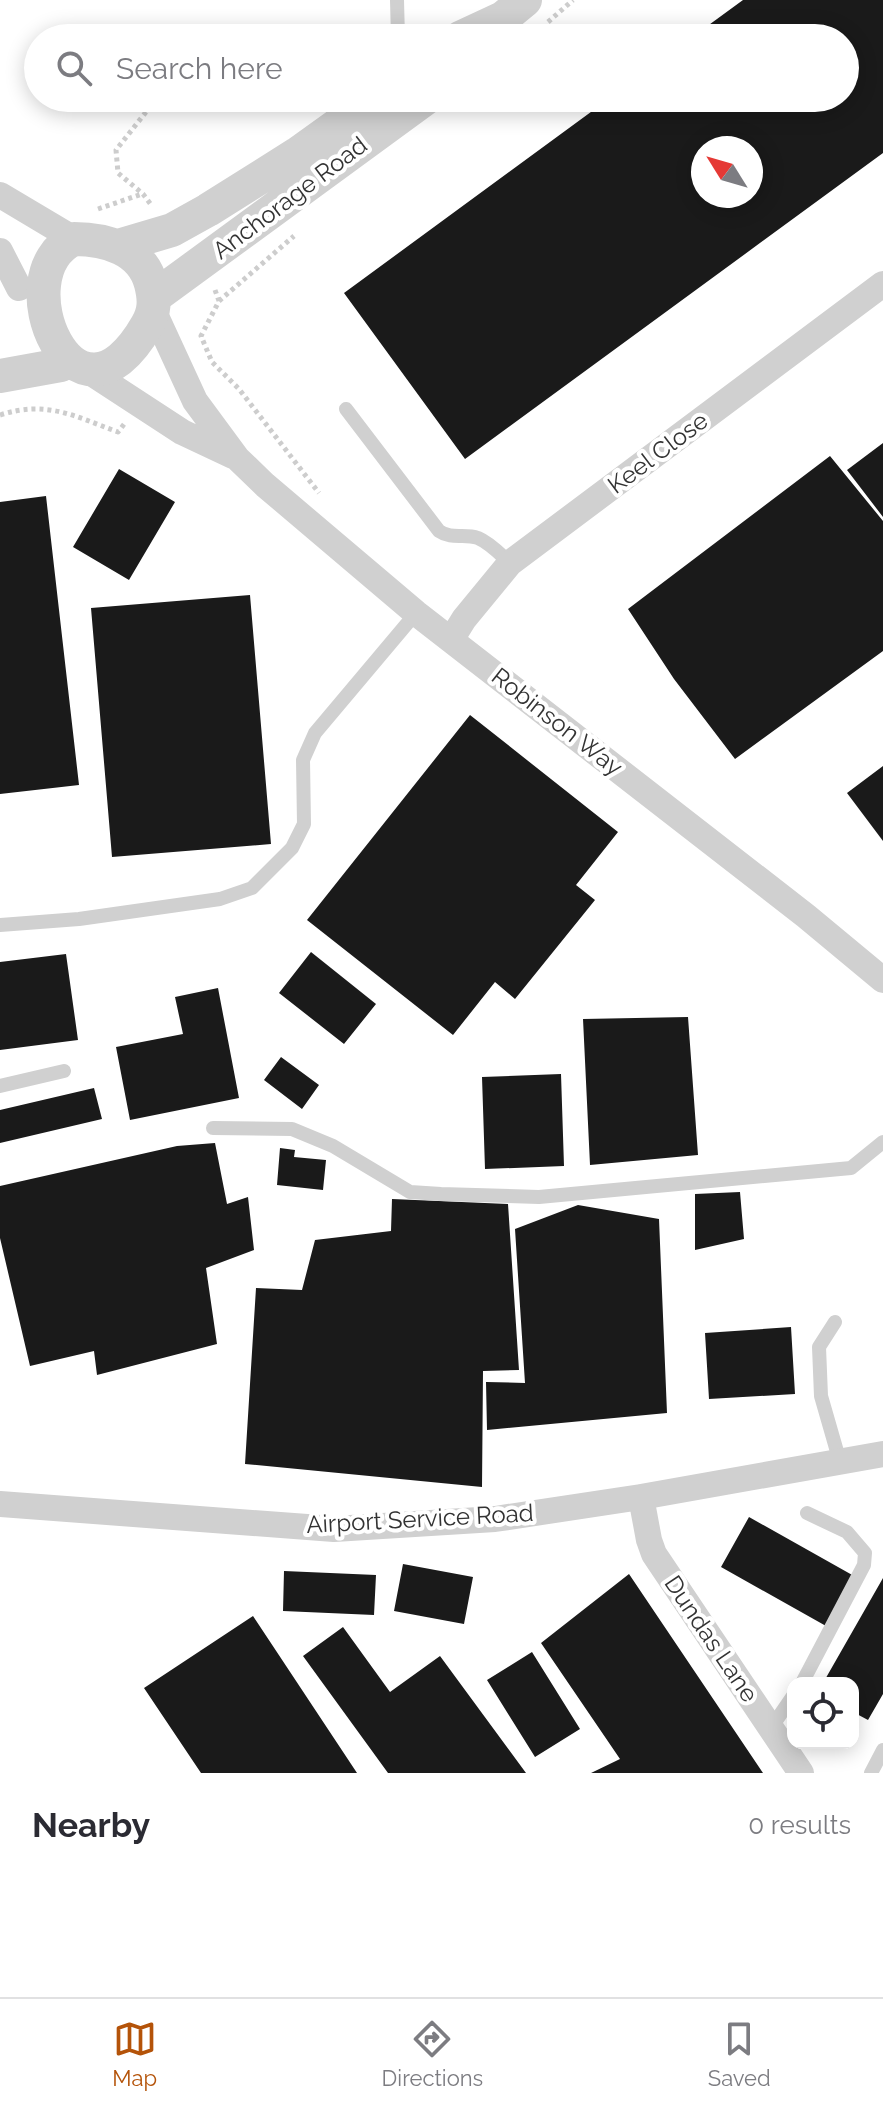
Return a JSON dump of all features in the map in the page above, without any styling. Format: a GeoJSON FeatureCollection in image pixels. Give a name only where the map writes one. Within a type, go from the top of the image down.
{"type":"FeatureCollection","features":[{"type":"Feature","properties":{"kind":"street","name":"Anchorage Road"},"geometry":{"type":"LineString","coordinates":[[118,246],[172,230],[208,210],[284,162],[354,112]]}},
{"type":"Feature","properties":{"kind":"street","name":"Anchorage Road"},"geometry":{"type":"LineString","coordinates":[[154,304],[204,263],[407,112]]}},
{"type":"Feature","properties":{"kind":"street"},"geometry":{"type":"LineString","coordinates":[[0,195],[74,239]]}},
{"type":"Feature","properties":{"kind":"street"},"geometry":{"type":"LineString","coordinates":[[0,376],[114,362],[128,352],[154,304],[146,270],[137,259],[118,246],[98,240],[74,239],[58,243],[35,259],[13,300]]}},
{"type":"Feature","properties":{"kind":"street"},"geometry":{"type":"LineString","coordinates":[[0,251],[13,300],[30,335],[41,349],[74,368]]}},
{"type":"Feature","properties":{"kind":"street","name":"Keel Close"},"geometry":{"type":"LineString","coordinates":[[451,640],[510,563],[883,284]]}},
{"type":"Feature","properties":{"kind":"street","name":"Robinson Way"},"geometry":{"type":"LineString","coordinates":[[154,304],[195,401],[237,458],[323,536],[416,613],[806,916],[883,980]]}},
{"type":"Feature","properties":{"kind":"street","name":"Robinson Way"},"geometry":{"type":"LineString","coordinates":[[74,368],[182,432],[237,458]]}},
{"type":"Feature","properties":{"kind":"street","name":"Airport Service Road"},"geometry":{"type":"LineString","coordinates":[[0,1504],[334,1529],[495,1519],[641,1497],[883,1454]]}},
{"type":"Feature","properties":{"kind":"street","name":"Dundas Lane"},"geometry":{"type":"LineString","coordinates":[[641,1497],[654,1554],[801,1773]]}},
{"type":"Feature","properties":{"kind":"lane"},"geometry":{"type":"LineString","coordinates":[[397,0],[398,24]]}},
{"type":"Feature","properties":{"kind":"lane"},"geometry":{"type":"LineString","coordinates":[[346,409],[439,531],[448,537],[476,537],[510,563]]}},
{"type":"Feature","properties":{"kind":"lane"},"geometry":{"type":"LineString","coordinates":[[0,925],[79,919],[220,899],[252,888],[292,848],[304,824],[303,760],[315,733],[416,613]]}},
{"type":"Feature","properties":{"kind":"lane"},"geometry":{"type":"LineString","coordinates":[[0,1086],[64,1071]]}},
{"type":"Feature","properties":{"kind":"lane"},"geometry":{"type":"LineString","coordinates":[[213,1128],[292,1129],[333,1146],[410,1192],[539,1197],[851,1168],[883,1142]]}},
{"type":"Feature","properties":{"kind":"lane"},"geometry":{"type":"LineString","coordinates":[[835,1322],[819,1347],[821,1396],[840,1462]]}},
{"type":"Feature","properties":{"kind":"lane"},"geometry":{"type":"LineString","coordinates":[[805,1677],[864,1565],[865,1553],[847,1532],[807,1513]]}},
{"type":"Feature","properties":{"kind":"lane"},"geometry":{"type":"LineString","coordinates":[[771,1728],[787,1705]]}},
{"type":"Feature","properties":{"kind":"lane"},"geometry":{"type":"LineString","coordinates":[[871,1773],[883,1750]]}},
{"type":"Feature","properties":{"kind":"path"},"geometry":{"type":"LineString","coordinates":[[143,194],[118,173],[116,150],[146,112]]}},
{"type":"Feature","properties":{"kind":"building"},"geometry":{"type":"Polygon","coordinates":[[[743,0],[883,0],[883,153],[465,459],[344,293],[591,112],[859,112],[859,24],[710,24],[743,0]]]}},
{"type":"Feature","properties":{"kind":"building"},"geometry":{"type":"Polygon","coordinates":[[[883,443],[883,517],[847,470],[883,443]]]}},
{"type":"Feature","properties":{"kind":"building"},"geometry":{"type":"Polygon","coordinates":[[[830,456],[883,521],[883,651],[735,759],[674,679],[628,609],[830,456]]]}},
{"type":"Feature","properties":{"kind":"building"},"geometry":{"type":"Polygon","coordinates":[[[119,469],[175,502],[129,580],[73,547],[119,469]]]}},
{"type":"Feature","properties":{"kind":"building"},"geometry":{"type":"Polygon","coordinates":[[[46,496],[79,785],[0,794],[0,502],[46,496]]]}},
{"type":"Feature","properties":{"kind":"building"},"geometry":{"type":"Polygon","coordinates":[[[250,595],[271,844],[112,857],[91,608],[250,595]]]}},
{"type":"Feature","properties":{"kind":"building"},"geometry":{"type":"Polygon","coordinates":[[[470,715],[618,832],[576,885],[595,900],[515,999],[495,982],[453,1035],[307,920],[470,715]]]}},
{"type":"Feature","properties":{"kind":"building"},"geometry":{"type":"Polygon","coordinates":[[[883,766],[883,841],[847,793],[883,766]]]}},
{"type":"Feature","properties":{"kind":"building"},"geometry":{"type":"Polygon","coordinates":[[[311,952],[376,1004],[344,1044],[279,993],[311,952]]]}},
{"type":"Feature","properties":{"kind":"building"},"geometry":{"type":"Polygon","coordinates":[[[66,954],[78,1040],[0,1050],[0,962],[66,954]]]}},
{"type":"Feature","properties":{"kind":"building"},"geometry":{"type":"Polygon","coordinates":[[[218,988],[239,1098],[130,1120],[116,1047],[183,1034],[175,997],[218,988]]]}},
{"type":"Feature","properties":{"kind":"building"},"geometry":{"type":"Polygon","coordinates":[[[688,1017],[698,1155],[590,1165],[583,1019],[688,1017]]]}},
{"type":"Feature","properties":{"kind":"building"},"geometry":{"type":"Polygon","coordinates":[[[281,1057],[319,1085],[302,1109],[264,1080],[281,1057]]]}},
{"type":"Feature","properties":{"kind":"building"},"geometry":{"type":"Polygon","coordinates":[[[561,1074],[564,1166],[485,1169],[482,1077],[561,1074]]]}},
{"type":"Feature","properties":{"kind":"building"},"geometry":{"type":"Polygon","coordinates":[[[94,1088],[102,1119],[0,1143],[0,1110],[94,1088]]]}},
{"type":"Feature","properties":{"kind":"building"},"geometry":{"type":"Polygon","coordinates":[[[215,1143],[227,1204],[248,1197],[254,1250],[206,1268],[217,1344],[97,1375],[94,1351],[30,1366],[0,1238],[0,1186],[177,1146],[215,1143]]]}},
{"type":"Feature","properties":{"kind":"building"},"geometry":{"type":"Polygon","coordinates":[[[280,1148],[295,1150],[294,1157],[326,1160],[323,1190],[277,1185],[280,1148]]]}},
{"type":"Feature","properties":{"kind":"building"},"geometry":{"type":"Polygon","coordinates":[[[740,1192],[744,1239],[695,1250],[695,1194],[740,1192]]]}},
{"type":"Feature","properties":{"kind":"building"},"geometry":{"type":"Polygon","coordinates":[[[392,1199],[508,1204],[519,1370],[483,1371],[482,1487],[245,1464],[256,1288],[302,1290],[315,1240],[391,1231],[392,1199]]]}},
{"type":"Feature","properties":{"kind":"building"},"geometry":{"type":"Polygon","coordinates":[[[578,1205],[659,1219],[667,1413],[487,1430],[486,1382],[525,1383],[515,1229],[578,1205]]]}},
{"type":"Feature","properties":{"kind":"building"},"geometry":{"type":"Polygon","coordinates":[[[791,1327],[795,1394],[709,1399],[705,1333],[791,1327]]]}},
{"type":"Feature","properties":{"kind":"building"},"geometry":{"type":"Polygon","coordinates":[[[749,1517],[854,1576],[826,1626],[721,1567],[749,1517]]]}},
{"type":"Feature","properties":{"kind":"building"},"geometry":{"type":"Polygon","coordinates":[[[403,1564],[473,1577],[464,1624],[394,1611],[403,1564]]]}},
{"type":"Feature","properties":{"kind":"building"},"geometry":{"type":"Polygon","coordinates":[[[284,1571],[376,1575],[374,1615],[283,1611],[284,1571]]]}},
{"type":"Feature","properties":{"kind":"building"},"geometry":{"type":"Polygon","coordinates":[[[629,1574],[763,1773],[591,1773],[620,1759],[541,1643],[629,1574]]]}},
{"type":"Feature","properties":{"kind":"building"},"geometry":{"type":"Polygon","coordinates":[[[883,1578],[883,1694],[868,1720],[859,1715],[859,1677],[826,1677],[883,1578]]]}},
{"type":"Feature","properties":{"kind":"building"},"geometry":{"type":"Polygon","coordinates":[[[253,1616],[357,1773],[201,1773],[144,1688],[253,1616]]]}},
{"type":"Feature","properties":{"kind":"building"},"geometry":{"type":"Polygon","coordinates":[[[343,1627],[390,1692],[440,1656],[526,1773],[388,1773],[303,1656],[343,1627]]]}},
{"type":"Feature","properties":{"kind":"building"},"geometry":{"type":"Polygon","coordinates":[[[532,1652],[580,1729],[535,1757],[487,1680],[532,1652]]]}}]}
